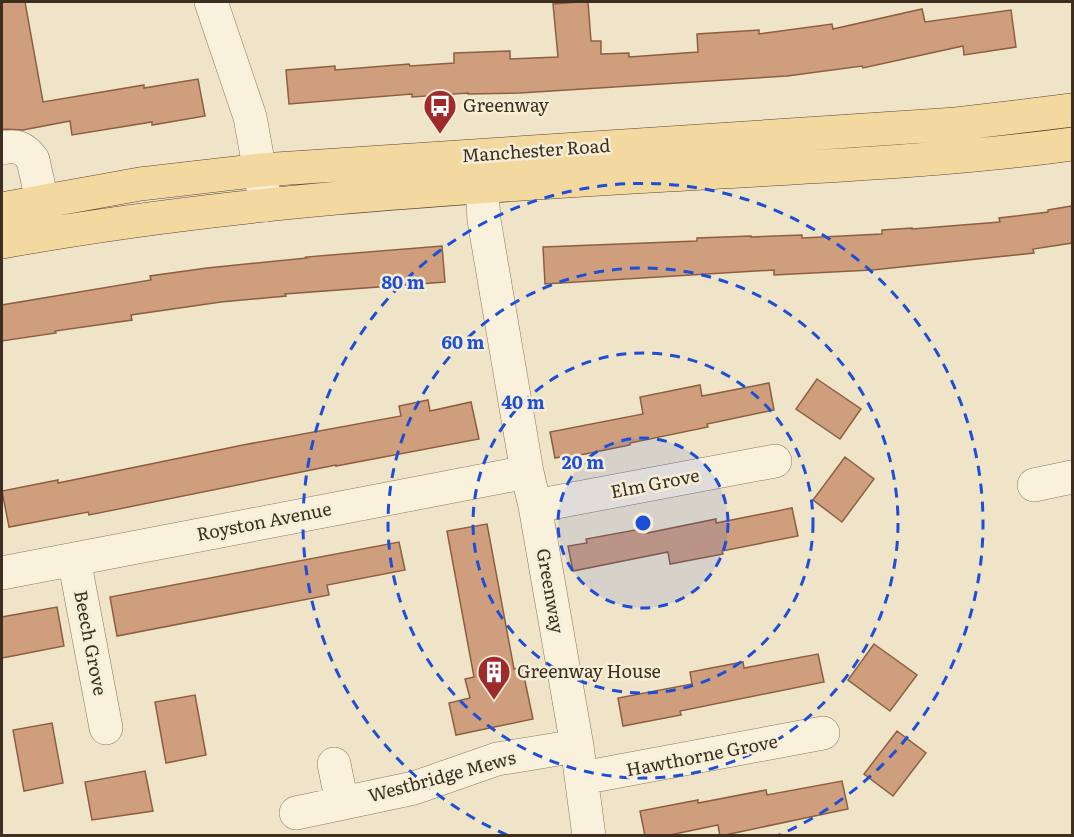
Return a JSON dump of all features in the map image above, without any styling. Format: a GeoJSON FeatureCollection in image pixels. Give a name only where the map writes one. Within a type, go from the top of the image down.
{"type":"FeatureCollection","features":[{"type":"Feature","properties":{"kind":"main road","name":"Manchester Road"},"geometry":{"type":"LineString","coordinates":[[2,242],[93,225],[266,206],[481,171],[956,124],[1072,110]]}},
{"type":"Feature","properties":{"kind":"main road","name":"Manchester Road"},"geometry":{"type":"LineString","coordinates":[[2,209],[140,184],[261,170],[481,171],[809,167],[1012,152],[1072,144]]}},
{"type":"Feature","properties":{"kind":"street"},"geometry":{"type":"LineString","coordinates":[[211,2],[250,117],[266,206]]}},
{"type":"Feature","properties":{"kind":"street"},"geometry":{"type":"LineString","coordinates":[[2,148],[21,147],[28,153],[36,170],[49,233]]}},
{"type":"Feature","properties":{"kind":"street","name":"Greenway"},"geometry":{"type":"LineString","coordinates":[[481,171],[484,220],[526,472],[535,506],[577,746],[589,836]]}},
{"type":"Feature","properties":{"kind":"street","name":"Elm Grove"},"geometry":{"type":"LineString","coordinates":[[535,506],[775,461]]}},
{"type":"Feature","properties":{"kind":"street","name":"Royston Avenue"},"geometry":{"type":"LineString","coordinates":[[2,573],[526,472]]}},
{"type":"Feature","properties":{"kind":"street"},"geometry":{"type":"LineString","coordinates":[[1034,485],[1072,477]]}},
{"type":"Feature","properties":{"kind":"street","name":"Beech Grove"},"geometry":{"type":"LineString","coordinates":[[74,559],[106,728]]}},
{"type":"Feature","properties":{"kind":"street","name":"Hawthorne Grove"},"geometry":{"type":"LineString","coordinates":[[582,778],[823,734]]}},
{"type":"Feature","properties":{"kind":"street","name":"Westbridge Mews"},"geometry":{"type":"LineString","coordinates":[[296,813],[414,788],[497,759],[577,746]]}},
{"type":"Feature","properties":{"kind":"street","name":"Westbridge Mews"},"geometry":{"type":"LineString","coordinates":[[334,764],[342,803]]}},
{"type":"Feature","properties":{"kind":"building"},"geometry":{"type":"Polygon","coordinates":[[[2,2],[25,2],[43,102],[144,85],[144,88],[198,79],[205,116],[72,135],[70,121],[23,130],[2,129],[2,2]]]}},
{"type":"Feature","properties":{"kind":"building"},"geometry":{"type":"Polygon","coordinates":[[[588,2],[591,41],[601,41],[601,54],[629,53],[629,57],[698,52],[697,34],[759,30],[759,34],[832,24],[833,29],[922,9],[925,22],[1011,10],[1016,47],[964,55],[963,46],[863,68],[862,66],[787,76],[520,93],[468,93],[412,97],[412,94],[289,104],[286,70],[335,66],[335,70],[454,63],[454,53],[510,51],[510,59],[558,57],[553,4],[588,2]]]}},
{"type":"Feature","properties":{"kind":"building"},"geometry":{"type":"Polygon","coordinates":[[[1072,206],[1072,243],[1033,249],[1034,253],[872,270],[774,275],[774,270],[545,284],[543,247],[697,241],[697,238],[802,235],[802,238],[882,234],[882,230],[1000,222],[999,218],[1048,212],[1048,210],[1072,206]]]}},
{"type":"Feature","properties":{"kind":"building"},"geometry":{"type":"Polygon","coordinates":[[[442,246],[445,282],[285,294],[286,296],[221,302],[131,315],[132,320],[2,341],[2,305],[151,280],[150,276],[207,268],[442,246]]]}},
{"type":"Feature","properties":{"kind":"building"},"geometry":{"type":"Polygon","coordinates":[[[817,379],[861,409],[840,439],[796,409],[817,379]]]}},
{"type":"Feature","properties":{"kind":"building"},"geometry":{"type":"Polygon","coordinates":[[[769,383],[774,410],[707,424],[708,427],[630,443],[630,445],[555,458],[550,432],[643,414],[640,397],[700,385],[702,396],[769,383]]]}},
{"type":"Feature","properties":{"kind":"building"},"geometry":{"type":"Polygon","coordinates":[[[428,400],[430,411],[471,402],[479,439],[336,465],[89,515],[88,512],[9,527],[2,491],[58,480],[58,483],[243,445],[401,416],[399,406],[428,400]]]}},
{"type":"Feature","properties":{"kind":"building"},"geometry":{"type":"Polygon","coordinates":[[[845,457],[874,479],[842,522],[813,500],[845,457]]]}},
{"type":"Feature","properties":{"kind":"building"},"geometry":{"type":"Polygon","coordinates":[[[792,508],[798,536],[670,564],[668,552],[573,571],[568,546],[587,543],[586,539],[646,528],[647,533],[716,519],[716,523],[792,508]]]}},
{"type":"Feature","properties":{"kind":"building"},"geometry":{"type":"Polygon","coordinates":[[[487,524],[514,669],[522,667],[533,719],[456,735],[449,703],[470,698],[465,679],[474,677],[447,531],[487,524]]]}},
{"type":"Feature","properties":{"kind":"building"},"geometry":{"type":"Polygon","coordinates":[[[399,542],[405,570],[327,585],[329,595],[117,636],[110,597],[399,542]]]}},
{"type":"Feature","properties":{"kind":"building"},"geometry":{"type":"Polygon","coordinates":[[[57,607],[64,646],[2,658],[2,617],[57,607]]]}},
{"type":"Feature","properties":{"kind":"building"},"geometry":{"type":"Polygon","coordinates":[[[874,644],[917,675],[890,711],[848,680],[874,644]]]}},
{"type":"Feature","properties":{"kind":"building"},"geometry":{"type":"Polygon","coordinates":[[[818,654],[824,682],[680,711],[681,715],[623,726],[618,698],[692,684],[690,672],[743,662],[744,668],[818,654]]]}},
{"type":"Feature","properties":{"kind":"building"},"geometry":{"type":"Polygon","coordinates":[[[195,695],[206,755],[166,763],[155,702],[195,695]]]}},
{"type":"Feature","properties":{"kind":"building"},"geometry":{"type":"Polygon","coordinates":[[[52,723],[63,783],[24,791],[13,730],[52,723]]]}},
{"type":"Feature","properties":{"kind":"building"},"geometry":{"type":"Polygon","coordinates":[[[897,731],[926,753],[893,796],[864,774],[897,731]]]}},
{"type":"Feature","properties":{"kind":"building"},"geometry":{"type":"Polygon","coordinates":[[[145,771],[153,811],[92,820],[85,782],[145,771]]]}},
{"type":"Feature","properties":{"kind":"building"},"geometry":{"type":"Polygon","coordinates":[[[842,781],[848,809],[720,836],[718,825],[665,836],[645,836],[640,811],[766,790],[767,795],[842,781]]]}},
{"type":"Feature","properties":{"kind":"place","name":"Greenway"},"geometry":{"type":"Point","coordinates":[440,135]}},
{"type":"Feature","properties":{"kind":"place","name":"Greenway House"},"geometry":{"type":"Point","coordinates":[494,701]}}]}
